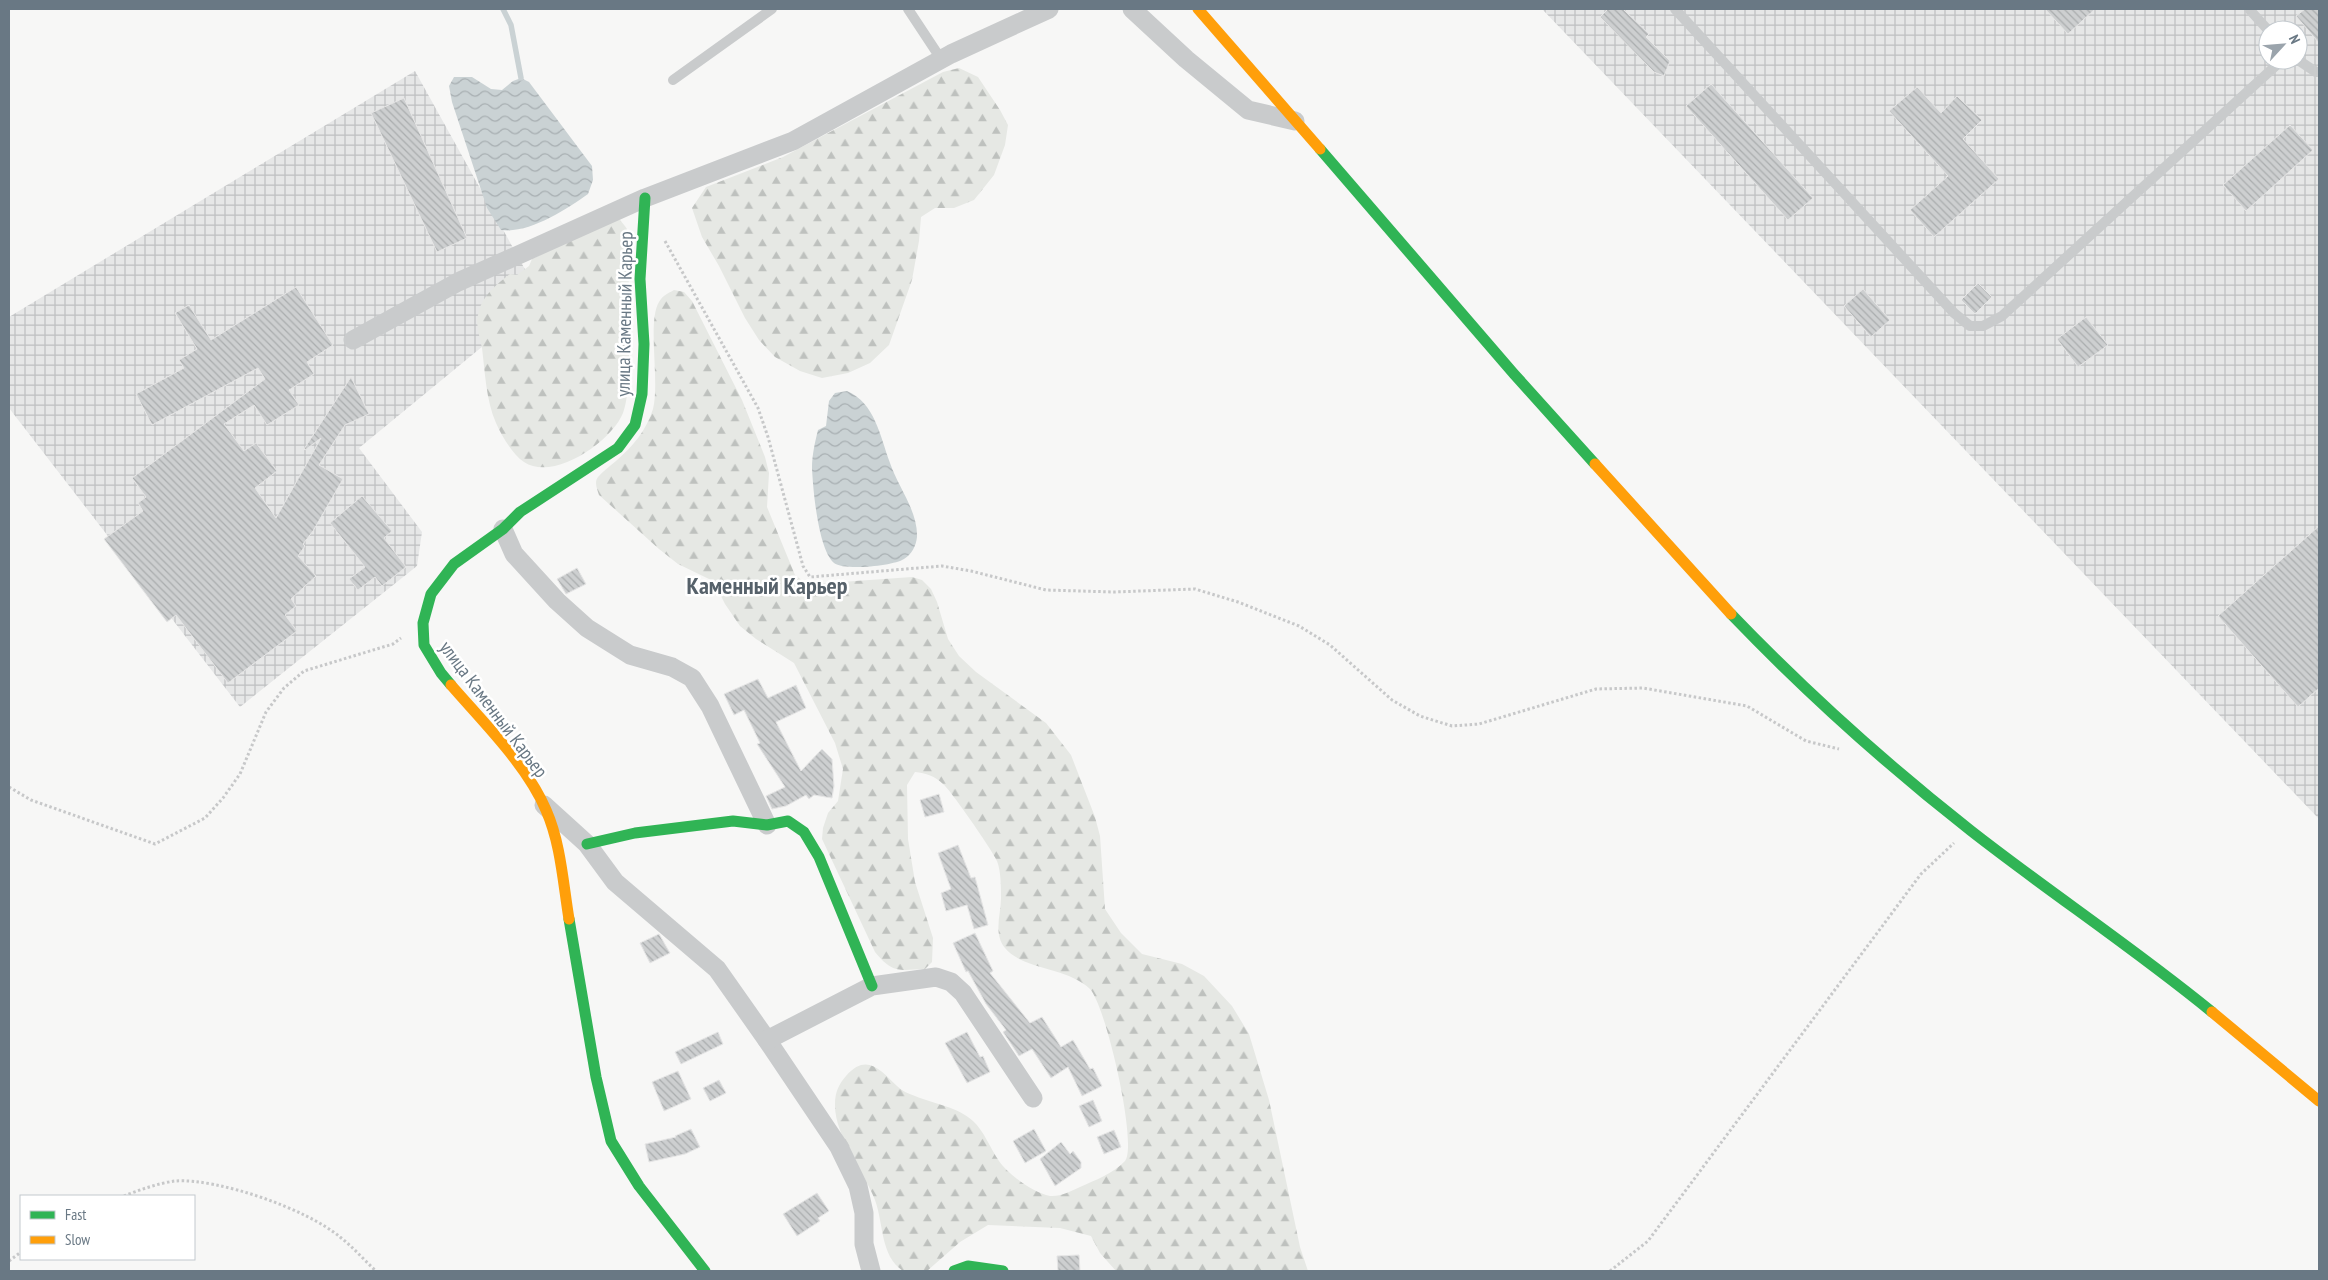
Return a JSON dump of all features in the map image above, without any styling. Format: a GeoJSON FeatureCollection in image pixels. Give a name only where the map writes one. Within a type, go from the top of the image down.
{"type":"FeatureCollection","features":[{"type":"Feature","properties":{"kind":"street"},"geometry":{"type":"LineString","coordinates":[[353,340],[458,282],[645,198],[794,141],[941,59],[1049,9]]}},
{"type":"Feature","properties":{"kind":"street"},"geometry":{"type":"LineString","coordinates":[[1132,9],[1186,59],[1248,110],[1295,121]]}},
{"type":"Feature","properties":{"kind":"street"},"geometry":{"type":"LineString","coordinates":[[1198,9],[1514,374],[1732,615],[1796,679],[1869,745],[1969,829],[2196,999],[2319,1101]]}},
{"type":"Feature","properties":{"kind":"street","name":"улица Каменный Карьер"},"geometry":{"type":"LineString","coordinates":[[645,198],[640,279],[644,344],[642,394],[635,425],[618,448],[520,512],[503,529],[454,564],[431,594],[423,623],[424,645],[441,673],[516,762],[546,810],[558,846],[596,1078],[611,1141],[639,1186],[705,1271]]}},
{"type":"Feature","properties":{"kind":"street"},"geometry":{"type":"LineString","coordinates":[[503,529],[514,554],[557,601],[587,628],[630,655],[672,667],[692,678],[710,706],[767,825]]}},
{"type":"Feature","properties":{"kind":"street"},"geometry":{"type":"LineString","coordinates":[[541,802],[587,844],[615,882],[717,969],[768,1040],[838,1147],[858,1186],[864,1213],[864,1244],[871,1271]]}},
{"type":"Feature","properties":{"kind":"street"},"geometry":{"type":"LineString","coordinates":[[587,844],[635,833],[733,821],[767,825],[788,821],[804,832],[820,857],[872,986]]}},
{"type":"Feature","properties":{"kind":"street"},"geometry":{"type":"LineString","coordinates":[[768,1040],[872,986],[936,978],[951,982],[963,993],[1033,1098]]}},
{"type":"Feature","properties":{"kind":"street"},"geometry":{"type":"LineString","coordinates":[[954,1271],[968,1266],[1004,1271]]}},
{"type":"Feature","properties":{"kind":"lane"},"geometry":{"type":"LineString","coordinates":[[673,80],[772,9]]}},
{"type":"Feature","properties":{"kind":"lane"},"geometry":{"type":"LineString","coordinates":[[908,9],[941,59]]}},
{"type":"Feature","properties":{"kind":"lane"},"geometry":{"type":"LineString","coordinates":[[1675,9],[1954,313],[1970,326],[1983,326],[2002,316],[2271,70]]}},
{"type":"Feature","properties":{"kind":"lane"},"geometry":{"type":"LineString","coordinates":[[2249,9],[2259,20]]}},
{"type":"Feature","properties":{"kind":"lane"},"geometry":{"type":"LineString","coordinates":[[2308,67],[2319,72]]}},
{"type":"Feature","properties":{"kind":"path"},"geometry":{"type":"LineString","coordinates":[[664,239],[758,408],[768,437],[803,566],[810,577],[942,566],[971,570],[1046,590],[1114,592],[1196,589],[1238,602],[1299,626],[1330,645],[1392,700],[1420,716],[1452,726],[1479,724],[1596,690],[1643,688],[1746,706],[1806,741],[1826,748],[1844,750],[1869,745]]}},
{"type":"Feature","properties":{"kind":"path"},"geometry":{"type":"LineString","coordinates":[[9,787],[31,800],[154,844],[205,818],[223,798],[240,774],[266,712],[284,688],[304,671],[393,644],[423,623]]}},
{"type":"Feature","properties":{"kind":"path"},"geometry":{"type":"LineString","coordinates":[[1610,1271],[1648,1240],[1921,874],[1969,829]]}},
{"type":"Feature","properties":{"kind":"path"},"geometry":{"type":"LineString","coordinates":[[128,1195],[175,1182],[214,1185],[258,1197],[304,1215],[339,1236],[376,1271]]}},
{"type":"Feature","properties":{"kind":"path"},"geometry":{"type":"LineString","coordinates":[[9,1262],[20,1253]]}},
{"type":"Feature","properties":{"kind":"shaded area"},"geometry":{"type":"Polygon","coordinates":[[[1542,9],[2319,9],[2319,819],[1542,9]]]}},
{"type":"Feature","properties":{"kind":"shaded area"},"geometry":{"type":"Polygon","coordinates":[[[415,71],[527,273],[494,337],[359,448],[422,532],[417,566],[240,707],[9,408],[9,317],[415,71]]]}},
{"type":"Feature","properties":{"kind":"green space"},"geometry":{"type":"Polygon","coordinates":[[[959,68],[978,77],[1000,110],[1008,125],[1005,145],[994,175],[974,200],[954,208],[935,208],[921,217],[912,280],[889,345],[870,363],[848,373],[822,378],[800,371],[775,357],[759,340],[745,318],[702,237],[692,208],[706,187],[783,157],[943,72],[959,68]]]}},
{"type":"Feature","properties":{"kind":"green space"},"geometry":{"type":"Polygon","coordinates":[[[612,220],[620,220],[632,240],[629,273],[629,375],[623,413],[617,424],[607,435],[581,456],[551,467],[536,467],[524,462],[515,454],[496,423],[488,395],[477,322],[480,307],[497,285],[510,274],[517,275],[529,266],[532,259],[612,220]]]}},
{"type":"Feature","properties":{"kind":"green space"},"geometry":{"type":"Polygon","coordinates":[[[674,290],[684,292],[692,301],[742,400],[765,457],[769,473],[767,507],[795,575],[803,581],[813,584],[912,577],[922,580],[931,589],[948,639],[959,656],[976,672],[1046,723],[1071,755],[1095,817],[1100,836],[1105,909],[1121,933],[1142,954],[1182,964],[1204,976],[1232,1006],[1249,1034],[1269,1100],[1300,1247],[1308,1271],[1116,1271],[1100,1253],[1091,1236],[1060,1228],[988,1225],[960,1242],[927,1271],[903,1271],[890,1257],[886,1248],[875,1200],[844,1140],[836,1116],[835,1100],[838,1088],[854,1069],[861,1065],[873,1066],[906,1092],[967,1116],[980,1130],[1008,1172],[1036,1191],[1050,1196],[1058,1196],[1098,1179],[1115,1170],[1125,1161],[1128,1150],[1127,1130],[1124,1104],[1112,1047],[1097,1001],[1090,989],[1070,976],[1023,961],[1005,948],[1001,942],[998,930],[1001,889],[997,861],[947,788],[937,779],[923,773],[915,772],[907,785],[908,839],[915,882],[933,938],[932,962],[925,969],[902,970],[892,967],[881,959],[875,952],[822,839],[828,813],[838,801],[843,769],[835,743],[794,663],[756,639],[740,626],[725,604],[716,586],[709,579],[678,564],[599,495],[596,483],[598,477],[633,444],[643,431],[653,409],[655,397],[654,323],[656,311],[662,298],[674,290]]]}},
{"type":"Feature","properties":{"kind":"water"},"geometry":{"type":"Polygon","coordinates":[[[454,77],[472,77],[491,89],[502,90],[513,81],[521,78],[529,82],[592,166],[593,180],[588,194],[569,207],[535,225],[512,230],[501,230],[487,208],[452,102],[449,86],[454,77]]]}},
{"type":"Feature","properties":{"kind":"water"},"geometry":{"type":"Polygon","coordinates":[[[847,391],[864,404],[875,421],[893,472],[907,499],[914,518],[917,537],[915,547],[907,557],[898,562],[869,567],[839,565],[834,563],[829,556],[820,532],[815,504],[812,468],[813,453],[818,430],[826,426],[829,401],[835,393],[847,391]]]}},
{"type":"Feature","properties":{"kind":"building"},"geometry":{"type":"Polygon","coordinates":[[[1608,9],[1623,9],[1649,34],[1646,37],[1670,61],[1664,76],[1654,72],[1600,17],[1608,9]]]}},
{"type":"Feature","properties":{"kind":"building"},"geometry":{"type":"Polygon","coordinates":[[[2045,9],[2095,9],[2068,34],[2045,9]]]}},
{"type":"Feature","properties":{"kind":"building"},"geometry":{"type":"Polygon","coordinates":[[[2305,9],[2319,9],[2319,43],[2308,30],[2308,20],[2299,20],[2296,16],[2305,9]]]}},
{"type":"Feature","properties":{"kind":"building"},"geometry":{"type":"Polygon","coordinates":[[[1711,84],[1813,198],[1788,220],[1686,106],[1711,84]]]}},
{"type":"Feature","properties":{"kind":"building"},"geometry":{"type":"Polygon","coordinates":[[[1917,87],[1941,113],[1957,96],[1982,120],[1963,139],[1999,179],[1934,237],[1910,210],[1948,176],[1889,111],[1917,87]]]}},
{"type":"Feature","properties":{"kind":"building"},"geometry":{"type":"Polygon","coordinates":[[[404,98],[467,238],[437,252],[371,113],[404,98]]]}},
{"type":"Feature","properties":{"kind":"building"},"geometry":{"type":"Polygon","coordinates":[[[2290,125],[2313,150],[2246,211],[2223,185],[2290,125]]]}},
{"type":"Feature","properties":{"kind":"building"},"geometry":{"type":"Polygon","coordinates":[[[1978,283],[1992,297],[1975,314],[1961,300],[1978,283]]]}},
{"type":"Feature","properties":{"kind":"building"},"geometry":{"type":"Polygon","coordinates":[[[296,287],[333,345],[307,362],[314,374],[289,390],[299,405],[267,425],[254,405],[224,424],[244,451],[256,443],[277,471],[255,488],[276,518],[321,438],[304,449],[351,377],[369,414],[345,425],[319,465],[343,479],[313,531],[303,544],[305,546],[298,556],[316,576],[291,599],[296,606],[285,615],[297,631],[228,683],[176,615],[167,622],[104,539],[143,511],[138,503],[146,497],[132,478],[265,379],[258,368],[152,425],[136,394],[184,368],[179,360],[197,349],[175,313],[189,305],[211,340],[296,287]]]}},
{"type":"Feature","properties":{"kind":"building"},"geometry":{"type":"Polygon","coordinates":[[[1863,289],[1890,320],[1871,337],[1844,306],[1863,289]]]}},
{"type":"Feature","properties":{"kind":"building"},"geometry":{"type":"Polygon","coordinates":[[[2086,317],[2108,345],[2078,367],[2057,339],[2086,317]]]}},
{"type":"Feature","properties":{"kind":"building"},"geometry":{"type":"Polygon","coordinates":[[[362,496],[392,531],[384,538],[406,567],[382,586],[375,577],[358,590],[349,579],[365,567],[330,523],[362,496]]]}},
{"type":"Feature","properties":{"kind":"building"},"geometry":{"type":"Polygon","coordinates":[[[2319,526],[2319,688],[2298,707],[2218,616],[2319,526]]]}},
{"type":"Feature","properties":{"kind":"building"},"geometry":{"type":"Polygon","coordinates":[[[577,568],[586,584],[566,594],[557,579],[577,568]]]}},
{"type":"Feature","properties":{"kind":"building"},"geometry":{"type":"Polygon","coordinates":[[[758,679],[768,698],[796,685],[806,708],[776,722],[801,771],[822,749],[832,759],[834,786],[832,798],[814,795],[809,799],[806,795],[786,806],[772,809],[766,796],[785,787],[757,744],[760,743],[744,710],[734,715],[724,694],[758,679]]]}},
{"type":"Feature","properties":{"kind":"building"},"geometry":{"type":"Polygon","coordinates":[[[939,794],[944,812],[925,817],[920,800],[939,794]]]}},
{"type":"Feature","properties":{"kind":"building"},"geometry":{"type":"Polygon","coordinates":[[[958,845],[971,878],[975,877],[988,925],[974,929],[967,905],[946,911],[941,893],[951,889],[938,853],[958,845]]]}},
{"type":"Feature","properties":{"kind":"building"},"geometry":{"type":"Polygon","coordinates":[[[975,933],[993,971],[990,973],[1030,1023],[1042,1017],[1061,1047],[1073,1040],[1090,1069],[1093,1068],[1102,1086],[1082,1096],[1068,1067],[1051,1078],[1032,1049],[1019,1056],[1003,1032],[1006,1030],[986,1004],[968,971],[966,972],[953,943],[975,933]]]}},
{"type":"Feature","properties":{"kind":"building"},"geometry":{"type":"Polygon","coordinates":[[[659,934],[670,953],[650,963],[640,943],[659,934]]]}},
{"type":"Feature","properties":{"kind":"building"},"geometry":{"type":"Polygon","coordinates":[[[718,1032],[723,1044],[681,1064],[675,1052],[718,1032]]]}},
{"type":"Feature","properties":{"kind":"building"},"geometry":{"type":"Polygon","coordinates":[[[967,1032],[980,1057],[983,1056],[990,1072],[967,1083],[945,1043],[967,1032]]]}},
{"type":"Feature","properties":{"kind":"building"},"geometry":{"type":"Polygon","coordinates":[[[678,1071],[691,1099],[664,1111],[652,1082],[678,1071]]]}},
{"type":"Feature","properties":{"kind":"building"},"geometry":{"type":"Polygon","coordinates":[[[719,1080],[726,1093],[710,1101],[703,1088],[719,1080]]]}},
{"type":"Feature","properties":{"kind":"building"},"geometry":{"type":"Polygon","coordinates":[[[1093,1100],[1102,1121],[1089,1127],[1079,1106],[1093,1100]]]}},
{"type":"Feature","properties":{"kind":"building"},"geometry":{"type":"Polygon","coordinates":[[[691,1129],[700,1147],[685,1154],[649,1162],[645,1144],[676,1137],[691,1129]]]}},
{"type":"Feature","properties":{"kind":"building"},"geometry":{"type":"Polygon","coordinates":[[[1034,1129],[1046,1151],[1025,1163],[1013,1141],[1034,1129]]]}},
{"type":"Feature","properties":{"kind":"building"},"geometry":{"type":"Polygon","coordinates":[[[1114,1130],[1121,1147],[1104,1154],[1097,1137],[1114,1130]]]}},
{"type":"Feature","properties":{"kind":"building"},"geometry":{"type":"Polygon","coordinates":[[[1061,1142],[1070,1154],[1073,1151],[1081,1162],[1081,1168],[1055,1186],[1040,1159],[1061,1142]]]}},
{"type":"Feature","properties":{"kind":"building"},"geometry":{"type":"Polygon","coordinates":[[[817,1193],[829,1211],[818,1218],[820,1221],[797,1236],[783,1214],[817,1193]]]}},
{"type":"Feature","properties":{"kind":"building"},"geometry":{"type":"Polygon","coordinates":[[[1079,1255],[1080,1271],[1058,1271],[1057,1256],[1079,1255]]]}},
{"type":"Feature","properties":{"kind":"waterway"},"geometry":{"type":"LineString","coordinates":[[503,9],[511,25],[521,78]]}},
{"type":"Feature","properties":{"kind":"traffic: fast"},"geometry":{"type":"LineString","coordinates":[[1320,149],[1514,374],[1595,464]]}},
{"type":"Feature","properties":{"kind":"traffic: fast"},"geometry":{"type":"LineString","coordinates":[[451,685],[441,673],[424,645],[423,623],[431,594],[454,564],[503,529],[520,512],[618,448],[635,425],[642,394],[644,344],[640,279],[645,198]]}},
{"type":"Feature","properties":{"kind":"traffic: fast"},"geometry":{"type":"LineString","coordinates":[[1731,614],[1817,699],[1939,805],[2212,1012]]}},
{"type":"Feature","properties":{"kind":"traffic: fast"},"geometry":{"type":"LineString","coordinates":[[587,844],[635,833],[733,821],[767,825],[788,821],[804,832],[819,857],[872,986]]}},
{"type":"Feature","properties":{"kind":"traffic: fast"},"geometry":{"type":"LineString","coordinates":[[569,919],[596,1077],[611,1141],[639,1186],[705,1271]]}},
{"type":"Feature","properties":{"kind":"traffic: fast"},"geometry":{"type":"LineString","coordinates":[[954,1271],[968,1266],[1003,1271]]}},
{"type":"Feature","properties":{"kind":"traffic: slow"},"geometry":{"type":"LineString","coordinates":[[1198,9],[1320,149]]}},
{"type":"Feature","properties":{"kind":"traffic: slow"},"geometry":{"type":"LineString","coordinates":[[1595,464],[1731,614]]}},
{"type":"Feature","properties":{"kind":"traffic: slow"},"geometry":{"type":"LineString","coordinates":[[451,685],[516,760],[538,793],[555,836],[569,919]]}},
{"type":"Feature","properties":{"kind":"traffic: slow"},"geometry":{"type":"LineString","coordinates":[[2212,1012],[2319,1101]]}},
{"type":"Feature","properties":{"kind":"district","name":"Каменный Карьер"},"geometry":{"type":"Point","coordinates":[767,585]}}]}
